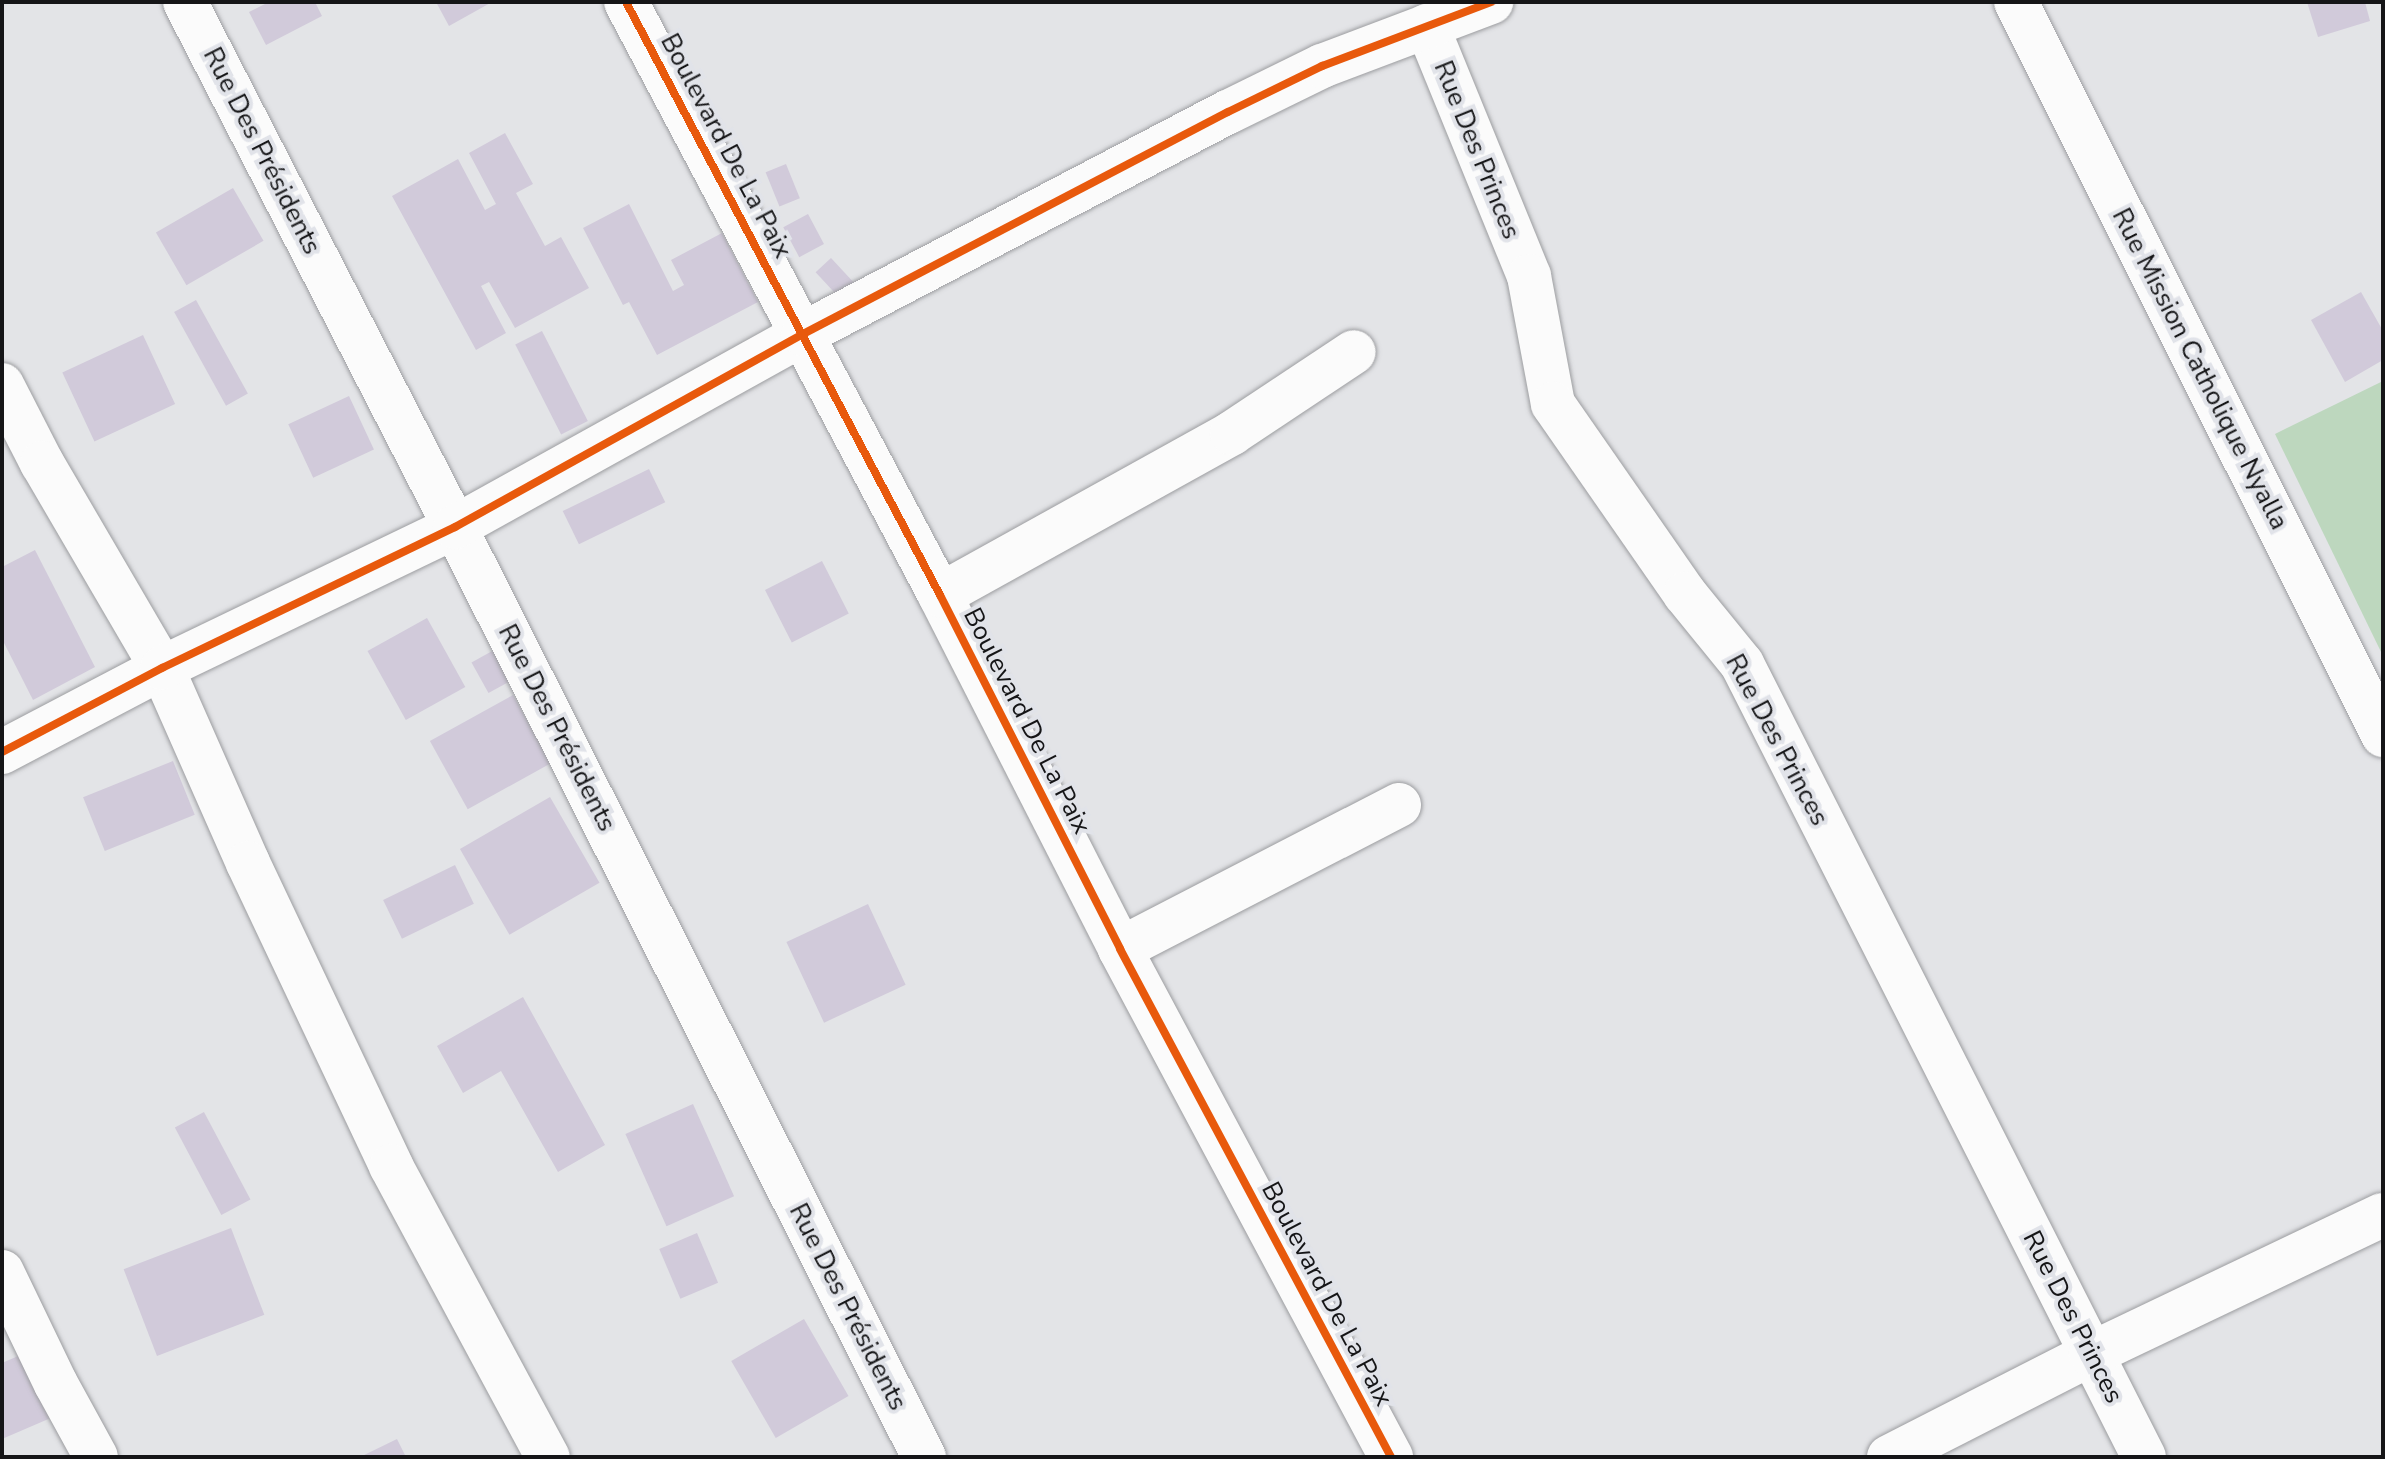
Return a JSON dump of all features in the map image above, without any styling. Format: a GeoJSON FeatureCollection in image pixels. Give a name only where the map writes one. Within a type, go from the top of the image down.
{"type":"FeatureCollection","features":[{"type":"Feature","properties":{"kind":"street","name":"Rue Des Présidents"},"geometry":{"type":"LineString","coordinates":[[185,2],[455,527],[924,1457]]}},
{"type":"Feature","properties":{"kind":"street","name":"Boulevard De La Paix"},"geometry":{"type":"LineString","coordinates":[[626,2],[940,595],[1120,949],[1391,1457]]}},
{"type":"Feature","properties":{"kind":"street"},"geometry":{"type":"LineString","coordinates":[[2,752],[162,668],[455,527],[803,334],[1241,106],[1322,66],[1491,2]]}},
{"type":"Feature","properties":{"kind":"street","name":"Rue Mission Catholique Nyalla"},"geometry":{"type":"LineString","coordinates":[[2016,2],[2383,735]]}},
{"type":"Feature","properties":{"kind":"street","name":"Rue Des Princes"},"geometry":{"type":"LineString","coordinates":[[1427,26],[1529,276],[1553,404],[1685,594],[1742,664],[2144,1457]]}},
{"type":"Feature","properties":{"kind":"street"},"geometry":{"type":"LineString","coordinates":[[940,595],[1232,433],[1354,352]]}},
{"type":"Feature","properties":{"kind":"street"},"geometry":{"type":"LineString","coordinates":[[2,385],[42,463],[162,668],[248,863],[391,1166],[548,1457]]}},
{"type":"Feature","properties":{"kind":"street"},"geometry":{"type":"LineString","coordinates":[[1120,949],[1399,805]]}},
{"type":"Feature","properties":{"kind":"street"},"geometry":{"type":"LineString","coordinates":[[1889,1457],[2091,1354],[2383,1215]]}},
{"type":"Feature","properties":{"kind":"street"},"geometry":{"type":"LineString","coordinates":[[2,1272],[56,1384],[96,1457]]}},
{"type":"Feature","properties":{"kind":"green space"},"geometry":{"type":"Polygon","coordinates":[[[2383,381],[2383,656],[2275,434],[2383,381]]]}},
{"type":"Feature","properties":{"kind":"building"},"geometry":{"type":"Polygon","coordinates":[[[269,2],[315,2],[322,16],[266,45],[249,12],[269,2]]]}},
{"type":"Feature","properties":{"kind":"building"},"geometry":{"type":"Polygon","coordinates":[[[436,2],[492,2],[449,26],[436,2]]]}},
{"type":"Feature","properties":{"kind":"building"},"geometry":{"type":"Polygon","coordinates":[[[2307,2],[2365,2],[2370,21],[2318,37],[2307,2]]]}},
{"type":"Feature","properties":{"kind":"building"},"geometry":{"type":"Polygon","coordinates":[[[505,133],[533,184],[516,193],[545,246],[561,237],[589,288],[515,328],[489,282],[481,286],[506,333],[476,350],[392,196],[458,159],[485,210],[496,204],[469,153],[505,133]]]}},
{"type":"Feature","properties":{"kind":"building"},"geometry":{"type":"Polygon","coordinates":[[[786,164],[800,198],[779,207],[766,172],[786,164]]]}},
{"type":"Feature","properties":{"kind":"building"},"geometry":{"type":"Polygon","coordinates":[[[233,188],[264,241],[186,285],[156,232],[233,188]]]}},
{"type":"Feature","properties":{"kind":"building"},"geometry":{"type":"Polygon","coordinates":[[[629,204],[673,291],[684,285],[671,260],[722,233],[758,302],[657,355],[629,302],[623,305],[583,228],[629,204]]]}},
{"type":"Feature","properties":{"kind":"building"},"geometry":{"type":"Polygon","coordinates":[[[808,214],[824,244],[799,257],[783,227],[808,214]]]}},
{"type":"Feature","properties":{"kind":"building"},"geometry":{"type":"Polygon","coordinates":[[[831,258],[854,282],[838,296],[816,272],[831,258]]]}},
{"type":"Feature","properties":{"kind":"building"},"geometry":{"type":"Polygon","coordinates":[[[2361,292],[2383,331],[2383,360],[2345,382],[2311,320],[2361,292]]]}},
{"type":"Feature","properties":{"kind":"building"},"geometry":{"type":"Polygon","coordinates":[[[196,300],[248,394],[226,406],[174,312],[196,300]]]}},
{"type":"Feature","properties":{"kind":"building"},"geometry":{"type":"Polygon","coordinates":[[[542,331],[588,421],[561,435],[515,345],[542,331]]]}},
{"type":"Feature","properties":{"kind":"building"},"geometry":{"type":"Polygon","coordinates":[[[143,335],[175,404],[94,441],[62,373],[143,335]]]}},
{"type":"Feature","properties":{"kind":"building"},"geometry":{"type":"Polygon","coordinates":[[[349,396],[374,449],[313,478],[288,424],[349,396]]]}},
{"type":"Feature","properties":{"kind":"building"},"geometry":{"type":"Polygon","coordinates":[[[649,469],[665,502],[579,544],[563,511],[649,469]]]}},
{"type":"Feature","properties":{"kind":"building"},"geometry":{"type":"Polygon","coordinates":[[[35,550],[95,667],[33,700],[2,639],[2,567],[35,550]]]}},
{"type":"Feature","properties":{"kind":"building"},"geometry":{"type":"Polygon","coordinates":[[[822,561],[849,614],[792,643],[765,590],[822,561]]]}},
{"type":"Feature","properties":{"kind":"building"},"geometry":{"type":"Polygon","coordinates":[[[427,618],[465,687],[406,720],[368,651],[427,618]]]}},
{"type":"Feature","properties":{"kind":"building"},"geometry":{"type":"Polygon","coordinates":[[[503,645],[520,676],[488,693],[472,662],[503,645]]]}},
{"type":"Feature","properties":{"kind":"building"},"geometry":{"type":"Polygon","coordinates":[[[513,695],[551,763],[468,809],[430,741],[513,695]]]}},
{"type":"Feature","properties":{"kind":"building"},"geometry":{"type":"Polygon","coordinates":[[[173,761],[195,815],[105,851],[83,797],[173,761]]]}},
{"type":"Feature","properties":{"kind":"building"},"geometry":{"type":"Polygon","coordinates":[[[550,797],[600,883],[509,935],[460,849],[550,797]]]}},
{"type":"Feature","properties":{"kind":"building"},"geometry":{"type":"Polygon","coordinates":[[[455,865],[474,904],[402,939],[383,900],[455,865]]]}},
{"type":"Feature","properties":{"kind":"building"},"geometry":{"type":"Polygon","coordinates":[[[868,904],[906,985],[824,1023],[786,942],[868,904]]]}},
{"type":"Feature","properties":{"kind":"building"},"geometry":{"type":"Polygon","coordinates":[[[523,997],[605,1145],[558,1172],[501,1071],[463,1093],[437,1046],[523,997]]]}},
{"type":"Feature","properties":{"kind":"building"},"geometry":{"type":"Polygon","coordinates":[[[693,1104],[734,1196],[666,1226],[625,1134],[693,1104]]]}},
{"type":"Feature","properties":{"kind":"building"},"geometry":{"type":"Polygon","coordinates":[[[204,1112],[250,1199],[221,1215],[175,1127],[204,1112]]]}},
{"type":"Feature","properties":{"kind":"building"},"geometry":{"type":"Polygon","coordinates":[[[231,1228],[264,1315],[157,1356],[124,1269],[231,1228]]]}},
{"type":"Feature","properties":{"kind":"building"},"geometry":{"type":"Polygon","coordinates":[[[697,1233],[718,1283],[680,1299],[659,1249],[697,1233]]]}},
{"type":"Feature","properties":{"kind":"building"},"geometry":{"type":"Polygon","coordinates":[[[804,1319],[849,1396],[776,1438],[731,1361],[804,1319]]]}},
{"type":"Feature","properties":{"kind":"building"},"geometry":{"type":"Polygon","coordinates":[[[32,1350],[60,1414],[2,1439],[2,1363],[32,1350]]]}},
{"type":"Feature","properties":{"kind":"building"},"geometry":{"type":"Polygon","coordinates":[[[397,1439],[406,1457],[360,1457],[397,1439]]]}},
{"type":"Feature","properties":{"kind":"cycle path"},"geometry":{"type":"LineString","coordinates":[[626,2],[940,595],[1120,949],[1391,1457]]}},
{"type":"Feature","properties":{"kind":"cycle path"},"geometry":{"type":"LineString","coordinates":[[2,752],[162,668],[455,527],[803,334],[1228,112],[1322,66],[1491,2]]}}]}
